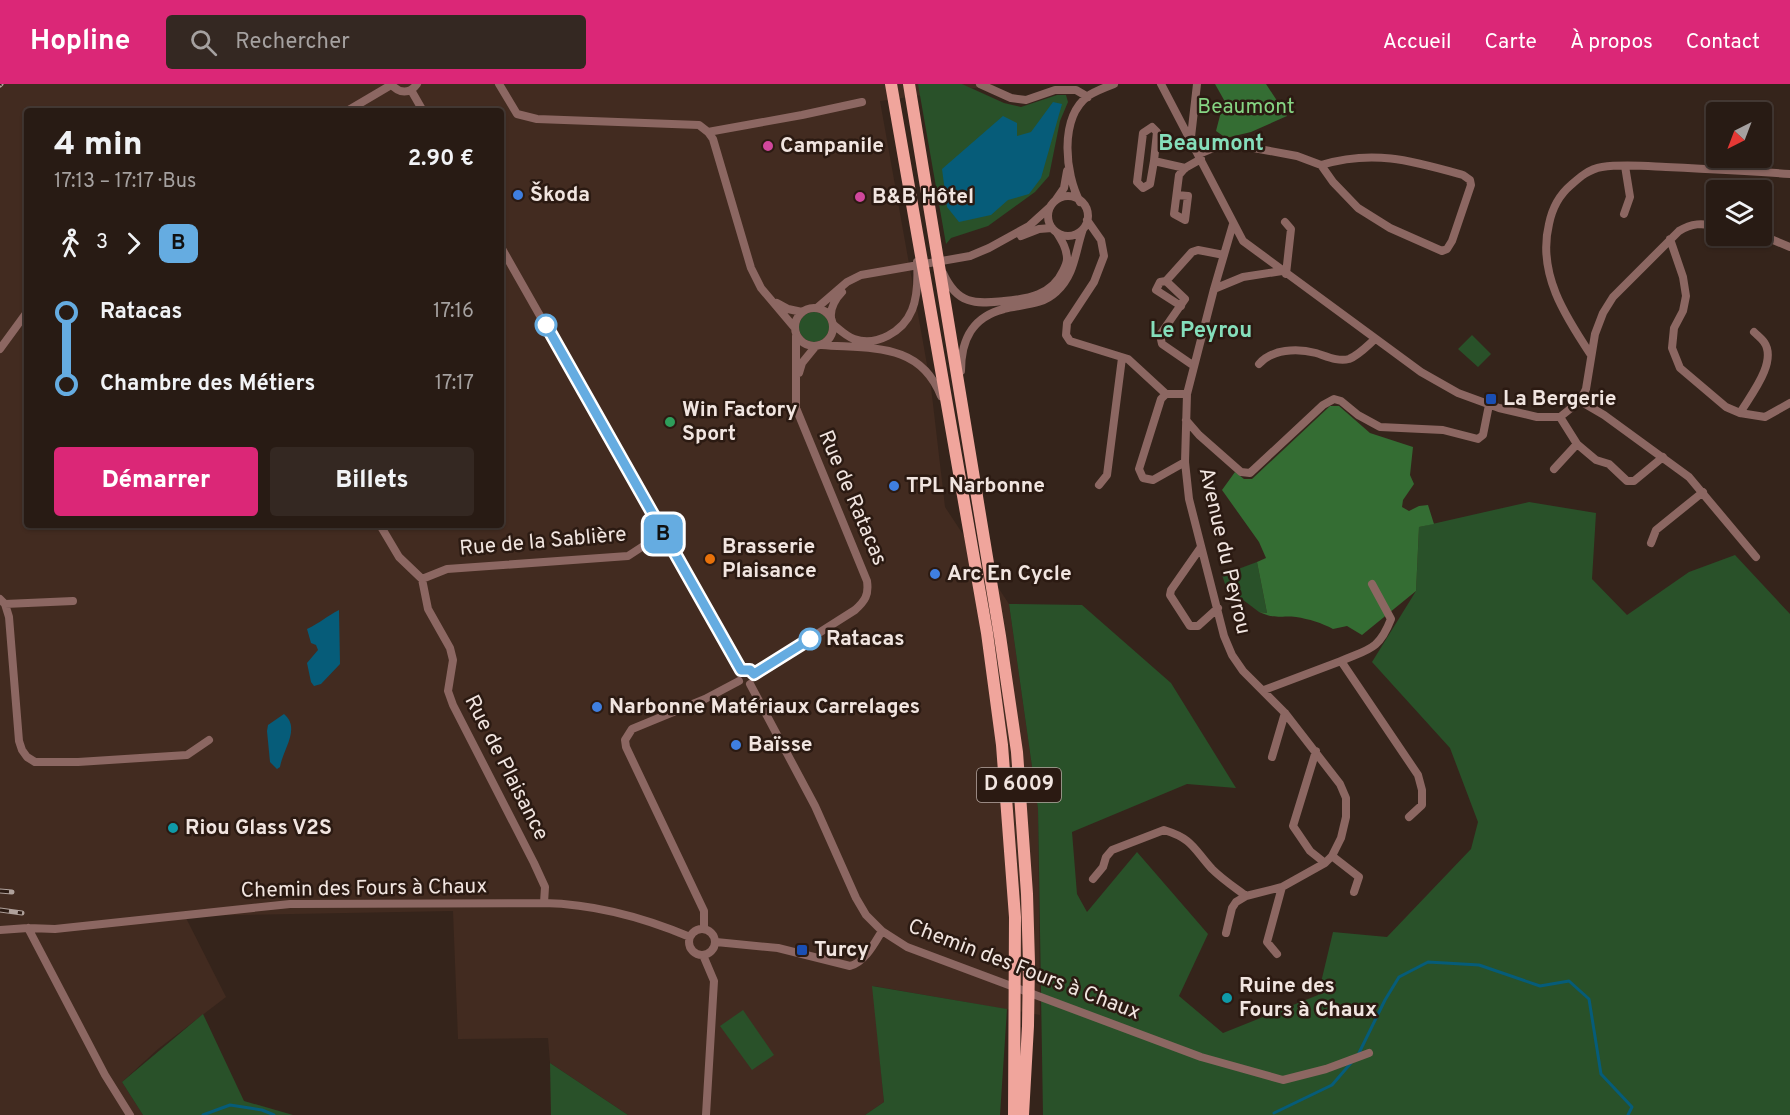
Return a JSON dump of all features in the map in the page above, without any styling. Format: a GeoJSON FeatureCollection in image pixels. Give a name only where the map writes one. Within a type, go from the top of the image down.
{"type":"FeatureCollection","features":[{"type":"Feature","properties":{"kind":"main road","name":"D 6009"},"geometry":{"type":"LineString","coordinates":[[891,84],[988,642],[1007,790],[1015,917],[1014,1115]]}},
{"type":"Feature","properties":{"kind":"main road","name":"D 6009"},"geometry":{"type":"LineString","coordinates":[[909,84],[1017,752],[1027,894],[1029,963],[1023,1115]]}},
{"type":"Feature","properties":{"kind":"street"},"geometry":{"type":"LineString","coordinates":[[352,108],[391,84],[401,92],[414,87],[422,108]]}},
{"type":"Feature","properties":{"kind":"street"},"geometry":{"type":"LineString","coordinates":[[499,84],[517,114],[537,119],[699,125],[713,139],[751,268],[761,288],[807,345],[874,350],[898,353],[912,358],[927,370],[936,382],[950,417]]}},
{"type":"Feature","properties":{"kind":"street"},"geometry":{"type":"LineString","coordinates":[[980,84],[1011,98],[1026,100],[1055,90],[1076,90],[1088,97]]}},
{"type":"Feature","properties":{"kind":"street"},"geometry":{"type":"LineString","coordinates":[[960,396],[961,358],[964,342],[972,328],[984,317],[1003,309],[1039,303],[1055,293],[1066,281],[1073,268],[1085,225],[1086,210],[1072,188],[1067,137],[1076,110],[1088,97],[1114,84]]}},
{"type":"Feature","properties":{"kind":"street"},"geometry":{"type":"LineString","coordinates":[[1161,84],[1243,241],[1375,339],[1440,383],[1489,405],[1537,417],[1560,417],[1580,401],[1586,389],[1595,334],[1603,313],[1613,297],[1670,239],[1689,225],[1706,224]]}},
{"type":"Feature","properties":{"kind":"street"},"geometry":{"type":"LineString","coordinates":[[1191,138],[1197,84]]}},
{"type":"Feature","properties":{"kind":"street"},"geometry":{"type":"LineString","coordinates":[[708,132],[802,116],[862,102]]}},
{"type":"Feature","properties":{"kind":"street"},"geometry":{"type":"LineString","coordinates":[[1152,127],[1157,132],[1154,161],[1150,184],[1143,188],[1137,182],[1143,133],[1152,127]]}},
{"type":"Feature","properties":{"kind":"street"},"geometry":{"type":"LineString","coordinates":[[1177,195],[1179,175],[1200,156],[1218,146],[1237,145],[1297,156],[1322,165],[1338,160],[1371,156],[1408,159],[1463,175],[1470,180],[1471,185],[1452,241],[1447,249],[1442,251],[1390,228],[1358,208],[1333,182],[1322,165]]}},
{"type":"Feature","properties":{"kind":"street"},"geometry":{"type":"LineString","coordinates":[[1154,161],[1185,168]]}},
{"type":"Feature","properties":{"kind":"street"},"geometry":{"type":"LineString","coordinates":[[936,249],[944,276],[953,290],[965,299],[978,303],[1040,295],[1052,287],[1061,276],[1068,261],[1065,248],[1048,218],[1053,204],[1064,188],[1068,165]]}},
{"type":"Feature","properties":{"kind":"street"},"geometry":{"type":"LineString","coordinates":[[1624,214],[1630,197],[1625,166]]}},
{"type":"Feature","properties":{"kind":"street"},"geometry":{"type":"LineString","coordinates":[[1591,356],[1565,316],[1548,274],[1545,238],[1553,207],[1565,190],[1587,172],[1601,167],[1728,169],[1790,174]]}},
{"type":"Feature","properties":{"kind":"street"},"geometry":{"type":"LineString","coordinates":[[953,262],[990,248],[1029,226],[1053,204],[1065,197],[1080,202]]}},
{"type":"Feature","properties":{"kind":"street"},"geometry":{"type":"LineString","coordinates":[[1284,273],[1291,229],[1285,222]]}},
{"type":"Feature","properties":{"kind":"street","name":"Avenue du Peyrou"},"geometry":{"type":"LineString","coordinates":[[1233,224],[1187,394],[1185,462],[1189,499],[1224,636],[1232,655],[1243,671],[1264,690],[1316,750],[1340,784],[1346,798],[1346,817],[1341,838],[1332,856],[1325,863],[1282,886],[1246,896]]}},
{"type":"Feature","properties":{"kind":"street"},"geometry":{"type":"LineString","coordinates":[[818,308],[847,282],[861,275],[981,257],[1027,232],[1055,231],[1068,236],[1079,233],[1085,225]]}},
{"type":"Feature","properties":{"kind":"street"},"geometry":{"type":"LineString","coordinates":[[1085,225],[1101,240],[1104,256],[1094,282],[1067,323],[1066,335],[1070,341],[1128,359],[1166,394],[1187,394]]}},
{"type":"Feature","properties":{"kind":"street"},"geometry":{"type":"LineString","coordinates":[[795,331],[796,318],[812,307],[825,310],[846,335],[870,342],[890,335],[904,324],[912,309],[918,278],[917,229]]}},
{"type":"Feature","properties":{"kind":"street"},"geometry":{"type":"LineString","coordinates":[[1670,239],[1683,278],[1686,296],[1683,311],[1674,328],[1672,348],[1680,368],[1726,407],[1740,413],[1765,417],[1790,403]]}},
{"type":"Feature","properties":{"kind":"street"},"geometry":{"type":"LineString","coordinates":[[1772,240],[1790,247]]}},
{"type":"Feature","properties":{"kind":"street"},"geometry":{"type":"LineString","coordinates":[[1181,306],[1156,290],[1160,282],[1166,281],[1192,252],[1198,250],[1224,255]]}},
{"type":"Feature","properties":{"kind":"street"},"geometry":{"type":"LineString","coordinates":[[504,252],[741,670]]}},
{"type":"Feature","properties":{"kind":"street"},"geometry":{"type":"LineString","coordinates":[[818,346],[832,336],[830,312],[837,297],[849,285],[906,269]]}},
{"type":"Feature","properties":{"kind":"street"},"geometry":{"type":"LineString","coordinates":[[1214,289],[1243,277],[1284,273]]}},
{"type":"Feature","properties":{"kind":"street"},"geometry":{"type":"LineString","coordinates":[[1166,281],[1185,298],[1161,335],[1162,344],[1194,366]]}},
{"type":"Feature","properties":{"kind":"street"},"geometry":{"type":"LineString","coordinates":[[771,300],[788,309],[802,312]]}},
{"type":"Feature","properties":{"kind":"street"},"geometry":{"type":"LineString","coordinates":[[0,349],[24,316]]}},
{"type":"Feature","properties":{"kind":"street","name":"Rue de Ratacas"},"geometry":{"type":"LineString","coordinates":[[754,674],[855,610],[864,602],[868,591],[867,581],[796,408],[795,331]]}},
{"type":"Feature","properties":{"kind":"street"},"geometry":{"type":"LineString","coordinates":[[1740,413],[1767,367],[1766,344],[1754,332]]}},
{"type":"Feature","properties":{"kind":"street"},"geometry":{"type":"LineString","coordinates":[[1259,364],[1266,356],[1289,351],[1312,352],[1339,360],[1348,359],[1358,354],[1375,339]]}},
{"type":"Feature","properties":{"kind":"street","name":"Rue de Ratacas"},"geometry":{"type":"LineString","coordinates":[[796,385],[802,363],[818,346]]}},
{"type":"Feature","properties":{"kind":"street"},"geometry":{"type":"LineString","coordinates":[[1100,485],[1107,475],[1122,358]]}},
{"type":"Feature","properties":{"kind":"street"},"geometry":{"type":"LineString","coordinates":[[1166,394],[1161,399],[1138,469],[1143,478],[1153,480],[1185,462]]}},
{"type":"Feature","properties":{"kind":"street"},"geometry":{"type":"LineString","coordinates":[[1186,420],[1199,435],[1241,472],[1250,473],[1323,405],[1334,399],[1341,401],[1358,415],[1380,427],[1443,430],[1478,439],[1483,435],[1489,405]]}},
{"type":"Feature","properties":{"kind":"street"},"geometry":{"type":"LineString","coordinates":[[1580,401],[1605,415],[1689,477],[1756,557]]}},
{"type":"Feature","properties":{"kind":"street"},"geometry":{"type":"LineString","coordinates":[[1560,417],[1577,444],[1596,460],[1609,464],[1627,481],[1634,481],[1663,457]]}},
{"type":"Feature","properties":{"kind":"street"},"geometry":{"type":"LineString","coordinates":[[1554,469],[1577,444]]}},
{"type":"Feature","properties":{"kind":"street"},"geometry":{"type":"LineString","coordinates":[[1651,543],[1656,530],[1702,492]]}},
{"type":"Feature","properties":{"kind":"street"},"geometry":{"type":"LineString","coordinates":[[382,528],[399,557],[422,579]]}},
{"type":"Feature","properties":{"kind":"street","name":"Rue de la Sablière"},"geometry":{"type":"LineString","coordinates":[[422,579],[447,569],[628,556],[662,531]]}},
{"type":"Feature","properties":{"kind":"street"},"geometry":{"type":"LineString","coordinates":[[1201,547],[1171,590],[1170,595],[1190,626],[1198,626],[1218,608]]}},
{"type":"Feature","properties":{"kind":"street","name":"Rue de Plaisance"},"geometry":{"type":"LineString","coordinates":[[422,579],[428,609],[450,648],[453,660],[448,691],[453,705],[534,863],[544,886],[544,903]]}},
{"type":"Feature","properties":{"kind":"street"},"geometry":{"type":"LineString","coordinates":[[1264,690],[1376,645],[1391,619],[1372,584]]}},
{"type":"Feature","properties":{"kind":"street"},"geometry":{"type":"LineString","coordinates":[[73,602],[3,602],[9,617],[19,741],[21,750],[27,757],[35,762],[78,762],[188,755],[209,740]]}},
{"type":"Feature","properties":{"kind":"street"},"geometry":{"type":"LineString","coordinates":[[1341,661],[1418,775],[1422,790],[1422,806],[1408,817]]}},
{"type":"Feature","properties":{"kind":"street"},"geometry":{"type":"LineString","coordinates":[[739,681],[750,684],[754,680],[754,674],[750,670],[741,670]]}},
{"type":"Feature","properties":{"kind":"street"},"geometry":{"type":"LineString","coordinates":[[739,681],[738,676],[741,670]]}},
{"type":"Feature","properties":{"kind":"street"},"geometry":{"type":"LineString","coordinates":[[704,928],[704,911],[626,747],[625,740],[632,729],[705,699],[739,681]]}},
{"type":"Feature","properties":{"kind":"street"},"geometry":{"type":"LineString","coordinates":[[750,684],[815,806],[856,898],[866,915],[882,931]]}},
{"type":"Feature","properties":{"kind":"street"},"geometry":{"type":"LineString","coordinates":[[1272,757],[1285,713]]}},
{"type":"Feature","properties":{"kind":"street"},"geometry":{"type":"LineString","coordinates":[[1316,750],[1293,826],[1310,851],[1325,863]]}},
{"type":"Feature","properties":{"kind":"street"},"geometry":{"type":"LineString","coordinates":[[1093,879],[1104,867],[1106,857],[1112,850],[1164,831],[1189,840],[1212,869],[1246,896],[1236,902],[1232,908],[1226,933]]}},
{"type":"Feature","properties":{"kind":"street"},"geometry":{"type":"LineString","coordinates":[[1332,856],[1359,877],[1354,892]]}},
{"type":"Feature","properties":{"kind":"street"},"geometry":{"type":"LineString","coordinates":[[1277,954],[1267,942],[1282,886]]}},
{"type":"Feature","properties":{"kind":"street","name":"Chemin des Fours à Chaux"},"geometry":{"type":"LineString","coordinates":[[0,930],[55,929],[290,904],[544,903],[586,907],[636,919],[690,937]]}},
{"type":"Feature","properties":{"kind":"street"},"geometry":{"type":"LineString","coordinates":[[28,928],[105,1075],[130,1115]]}},
{"type":"Feature","properties":{"kind":"street"},"geometry":{"type":"LineString","coordinates":[[704,928],[710,931],[716,942],[712,951],[703,955],[693,952],[689,942],[693,932],[704,928]]}},
{"type":"Feature","properties":{"kind":"street","name":"Chemin des Fours à Chaux"},"geometry":{"type":"LineString","coordinates":[[716,942],[778,948],[850,966],[863,958],[882,931],[907,947],[1192,1054],[1283,1080],[1326,1069],[1369,1053]]}},
{"type":"Feature","properties":{"kind":"street"},"geometry":{"type":"LineString","coordinates":[[703,955],[714,981],[705,1115]]}},
{"type":"Feature","properties":{"kind":"shaded area"},"geometry":{"type":"Polygon","coordinates":[[[0,84],[1004,84],[880,101],[931,387],[945,507],[1009,604],[1038,809],[1040,1015],[873,986],[884,1102],[865,1115],[628,1115],[550,1063],[548,1038],[458,1039],[453,911],[185,916],[226,997],[158,1049],[122,1082],[143,1115],[0,1115],[0,84]]]}},
{"type":"Feature","properties":{"kind":"green space"},"geometry":{"type":"Polygon","coordinates":[[[918,84],[962,84],[1004,103],[1021,107],[1057,95],[1066,95],[1068,102],[1060,121],[1049,176],[1035,192],[988,226],[951,238],[946,244],[918,84]]]}},
{"type":"Feature","properties":{"kind":"green space","name":"Beaumont"},"geometry":{"type":"Polygon","coordinates":[[[1215,84],[1266,84],[1287,116],[1251,132],[1226,138],[1216,131],[1224,100],[1215,84]]]}},
{"type":"Feature","properties":{"kind":"green space"},"geometry":{"type":"Polygon","coordinates":[[[814,312],[820,313],[828,321],[828,333],[820,341],[814,342],[808,341],[800,333],[799,327],[800,321],[808,313],[814,312]]]}},
{"type":"Feature","properties":{"kind":"green space"},"geometry":{"type":"Polygon","coordinates":[[[1472,335],[1491,354],[1478,367],[1458,349],[1472,335]]]}},
{"type":"Feature","properties":{"kind":"green space"},"geometry":{"type":"Polygon","coordinates":[[[1330,406],[1339,406],[1370,433],[1413,447],[1410,475],[1414,484],[1403,500],[1402,507],[1409,511],[1428,505],[1434,524],[1419,527],[1416,591],[1362,635],[1347,626],[1333,629],[1306,619],[1274,617],[1259,612],[1267,613],[1257,562],[1266,558],[1259,542],[1222,490],[1235,472],[1244,479],[1252,479],[1330,406]]]}},
{"type":"Feature","properties":{"kind":"green space"},"geometry":{"type":"Polygon","coordinates":[[[1529,502],[1596,513],[1592,579],[1627,615],[1689,572],[1735,555],[1790,614],[1790,1115],[1043,1115],[1038,809],[1009,604],[1082,605],[1171,683],[1236,788],[1187,784],[1072,832],[1077,894],[1087,912],[1137,852],[1208,934],[1179,996],[1223,1033],[1318,995],[1333,932],[1387,937],[1471,849],[1478,822],[1450,748],[1372,662],[1416,591],[1419,527],[1529,502]]]}},
{"type":"Feature","properties":{"kind":"green space"},"geometry":{"type":"Polygon","coordinates":[[[1257,562],[1267,613],[1259,612],[1226,587],[1222,575],[1257,562]]]}},
{"type":"Feature","properties":{"kind":"green space"},"geometry":{"type":"Polygon","coordinates":[[[872,986],[1007,1009],[1000,1115],[865,1115],[884,1102],[872,986]]]}},
{"type":"Feature","properties":{"kind":"green space"},"geometry":{"type":"Polygon","coordinates":[[[743,1010],[774,1055],[752,1070],[720,1026],[743,1010]]]}},
{"type":"Feature","properties":{"kind":"green space"},"geometry":{"type":"Polygon","coordinates":[[[203,1014],[244,1101],[293,1115],[143,1115],[122,1082],[203,1014]]]}},
{"type":"Feature","properties":{"kind":"green space"},"geometry":{"type":"Polygon","coordinates":[[[550,1063],[628,1115],[551,1115],[550,1063]]]}},
{"type":"Feature","properties":{"kind":"water"},"geometry":{"type":"Polygon","coordinates":[[[1053,102],[1062,104],[1041,178],[1029,194],[1008,200],[991,215],[959,222],[947,207],[942,169],[1003,116],[1017,123],[1017,136],[1031,132],[1053,102]]]}},
{"type":"Feature","properties":{"kind":"water"},"geometry":{"type":"Polygon","coordinates":[[[339,610],[340,664],[321,684],[314,686],[307,663],[318,650],[316,645],[311,643],[307,629],[339,610]]]}},
{"type":"Feature","properties":{"kind":"water"},"geometry":{"type":"Polygon","coordinates":[[[284,714],[289,720],[291,732],[280,767],[277,769],[270,762],[267,731],[268,725],[284,714]]]}},
{"type":"Feature","properties":{"kind":"waterway"},"geometry":{"type":"LineString","coordinates":[[1358,1055],[1399,977],[1428,962],[1479,965],[1540,986],[1569,981],[1589,999],[1601,1074],[1632,1107],[1628,1115]]}},
{"type":"Feature","properties":{"kind":"waterway"},"geometry":{"type":"LineString","coordinates":[[1274,1113],[1332,1085],[1351,1063]]}},
{"type":"Feature","properties":{"kind":"waterway"},"geometry":{"type":"LineString","coordinates":[[203,1115],[230,1105],[262,1110],[274,1115]]}},
{"type":"Feature","properties":{"kind":"railway"},"geometry":{"type":"LineString","coordinates":[[0,891],[12,892]]}},
{"type":"Feature","properties":{"kind":"railway"},"geometry":{"type":"LineString","coordinates":[[0,910],[22,913]]}},
{"type":"Feature","properties":{"kind":"bus line","name":"B"},"geometry":{"type":"LineString","coordinates":[[546,325],[741,670],[747,669],[754,674],[810,639]]}},
{"type":"Feature","properties":{"kind":"place","name":"Campanile"},"geometry":{"type":"Point","coordinates":[768,146]}},
{"type":"Feature","properties":{"kind":"place","name":"Škoda"},"geometry":{"type":"Point","coordinates":[518,195]}},
{"type":"Feature","properties":{"kind":"place","name":"B&B Hôtel"},"geometry":{"type":"Point","coordinates":[860,197]}},
{"type":"Feature","properties":{"kind":"place","name":"La Bergerie"},"geometry":{"type":"Point","coordinates":[1491,399]}},
{"type":"Feature","properties":{"kind":"place","name":"Win Factory Sport"},"geometry":{"type":"Point","coordinates":[670,422]}},
{"type":"Feature","properties":{"kind":"place","name":"TPL Narbonne"},"geometry":{"type":"Point","coordinates":[894,486]}},
{"type":"Feature","properties":{"kind":"place","name":"Brasserie Plaisance"},"geometry":{"type":"Point","coordinates":[710,559]}},
{"type":"Feature","properties":{"kind":"place","name":"Arc En Cycle"},"geometry":{"type":"Point","coordinates":[935,574]}},
{"type":"Feature","properties":{"kind":"place","name":"Ratacas"},"geometry":{"type":"Point","coordinates":[810,639]}},
{"type":"Feature","properties":{"kind":"place","name":"Narbonne Matériaux Carrelages"},"geometry":{"type":"Point","coordinates":[597,707]}},
{"type":"Feature","properties":{"kind":"place","name":"Baïsse"},"geometry":{"type":"Point","coordinates":[736,745]}},
{"type":"Feature","properties":{"kind":"place","name":"Riou Glass V2S"},"geometry":{"type":"Point","coordinates":[173,828]}},
{"type":"Feature","properties":{"kind":"place","name":"Turcy"},"geometry":{"type":"Point","coordinates":[802,950]}},
{"type":"Feature","properties":{"kind":"place","name":"Ruine des Fours à Chaux"},"geometry":{"type":"Point","coordinates":[1227,998]}},
{"type":"Feature","properties":{"kind":"district","name":"Beaumont"},"geometry":{"type":"Point","coordinates":[1211,144]}},
{"type":"Feature","properties":{"kind":"district","name":"Le Peyrou"},"geometry":{"type":"Point","coordinates":[1201,331]}}]}
